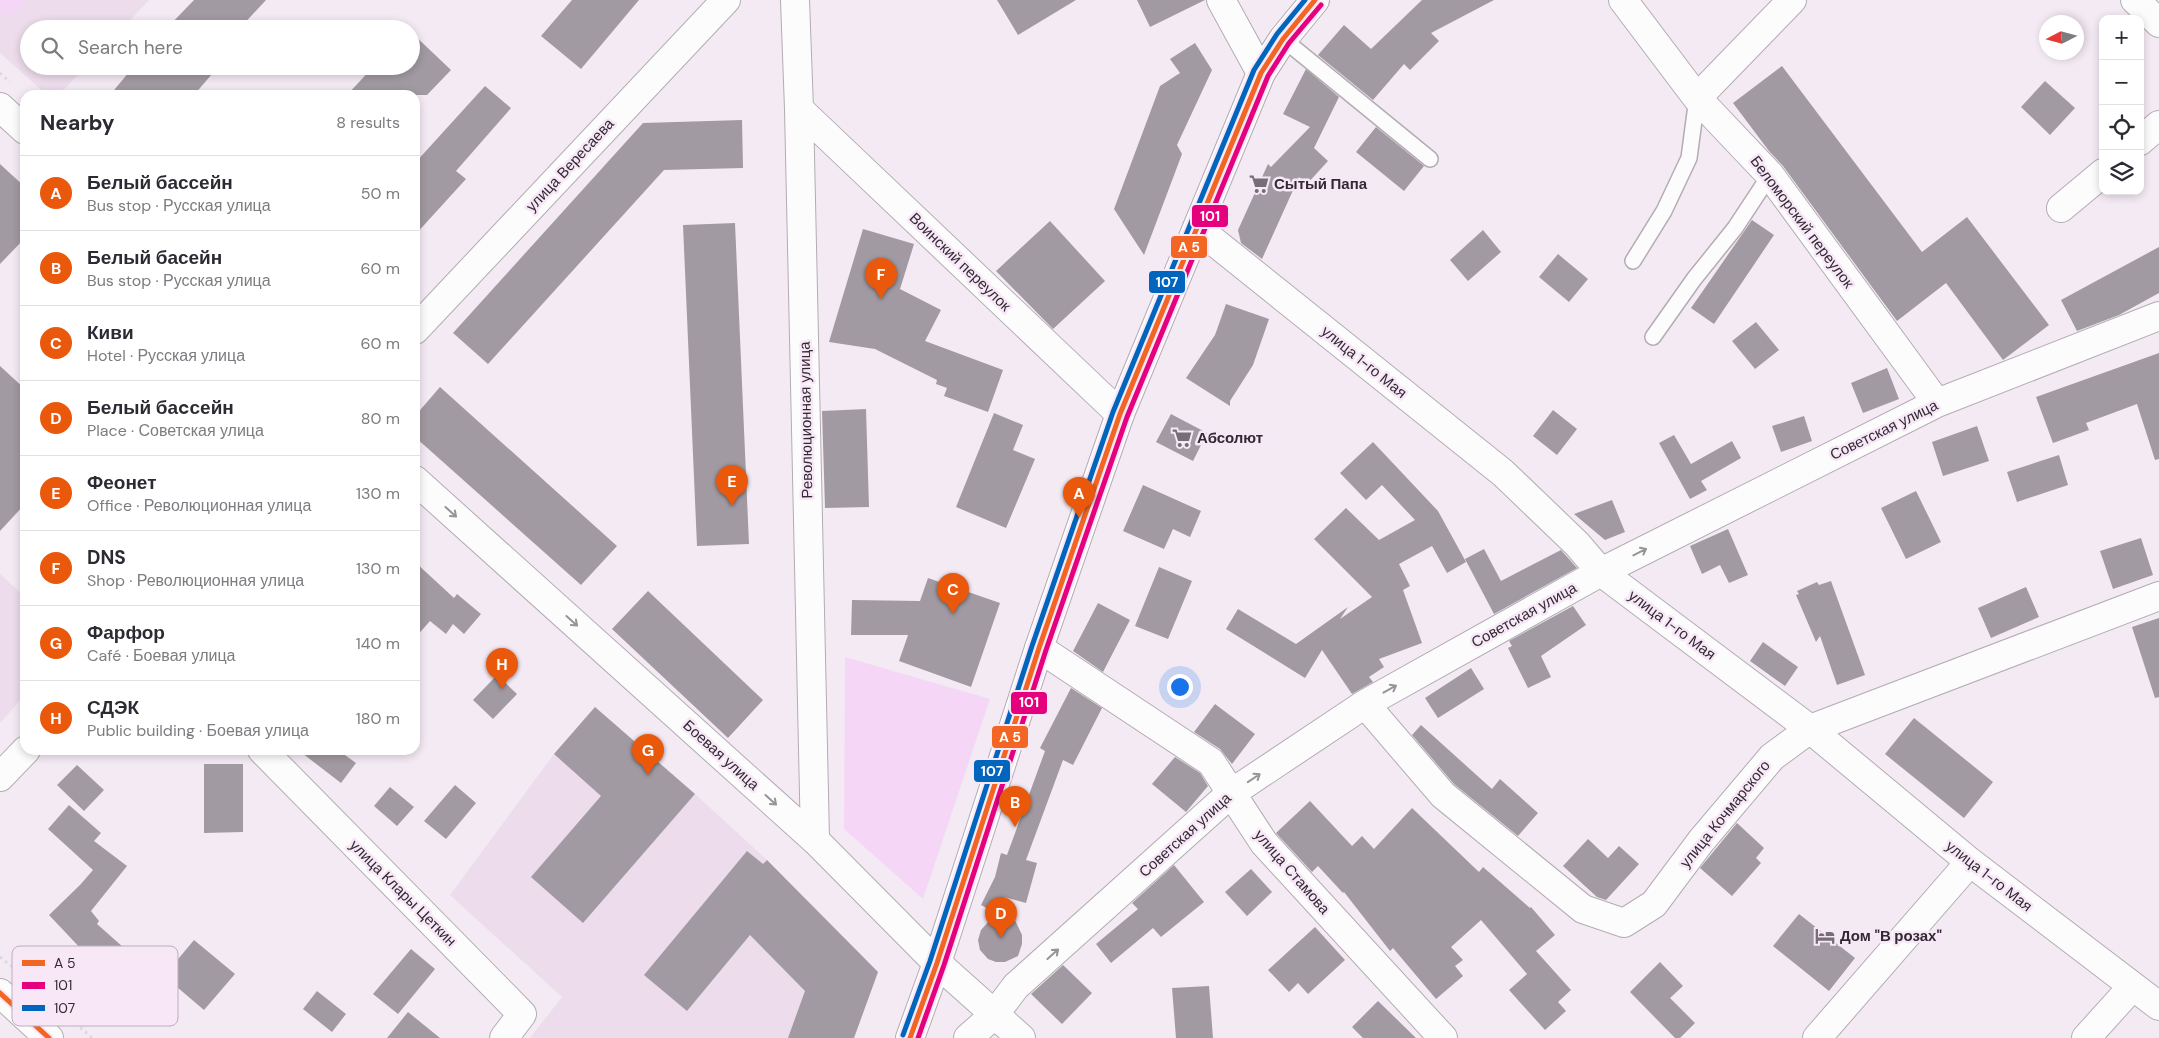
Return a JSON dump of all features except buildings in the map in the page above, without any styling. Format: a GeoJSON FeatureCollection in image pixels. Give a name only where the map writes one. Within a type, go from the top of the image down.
{"type":"FeatureCollection","features":[{"type":"Feature","properties":{"kind":"street","name":"улица Вересаева"},"geometry":{"type":"LineString","coordinates":[[420,325],[726,0]]}},
{"type":"Feature","properties":{"kind":"street","name":"Революционная улица"},"geometry":{"type":"LineString","coordinates":[[795,0],[800,109],[815,840]]}},
{"type":"Feature","properties":{"kind":"street"},"geometry":{"type":"LineString","coordinates":[[1221,0],[1261,73]]}},
{"type":"Feature","properties":{"kind":"street"},"geometry":{"type":"LineString","coordinates":[[910,1038],[937,963],[1039,648],[1120,414],[1261,73],[1283,40],[1315,0]]}},
{"type":"Feature","properties":{"kind":"street","name":"Беломорский переулок"},"geometry":{"type":"LineString","coordinates":[[1623,0],[1697,98],[1770,175],[1937,404]]}},
{"type":"Feature","properties":{"kind":"street"},"geometry":{"type":"LineString","coordinates":[[1697,98],[1792,0]]}},
{"type":"Feature","properties":{"kind":"street"},"geometry":{"type":"LineString","coordinates":[[2135,0],[2159,23]]}},
{"type":"Feature","properties":{"kind":"street"},"geometry":{"type":"LineString","coordinates":[[0,107],[20,125]]}},
{"type":"Feature","properties":{"kind":"street","name":"Воинский переулок"},"geometry":{"type":"LineString","coordinates":[[800,109],[1120,414]]}},
{"type":"Feature","properties":{"kind":"street"},"geometry":{"type":"LineString","coordinates":[[2144,138],[2159,125]]}},
{"type":"Feature","properties":{"kind":"street"},"geometry":{"type":"LineString","coordinates":[[2061,208],[2099,176]]}},
{"type":"Feature","properties":{"kind":"street","name":"улица 1-го Мая"},"geometry":{"type":"LineString","coordinates":[[1197,228],[1503,473],[1578,544],[1601,572],[1810,729],[1970,862],[2159,1006]]}},
{"type":"Feature","properties":{"kind":"street","name":"Советская улица"},"geometry":{"type":"LineString","coordinates":[[968,1038],[994,1015],[1016,986],[1230,794],[1365,704],[1601,572],[1937,404],[2159,316]]}},
{"type":"Feature","properties":{"kind":"street","name":"Боевая улица"},"geometry":{"type":"LineString","coordinates":[[420,484],[815,840],[937,963],[1020,1038]]}},
{"type":"Feature","properties":{"kind":"street","name":"улица Кочмарского"},"geometry":{"type":"LineString","coordinates":[[1365,704],[1443,795],[1583,909],[1624,923],[1654,904],[1701,841],[1772,758],[1810,729],[2159,596]]}},
{"type":"Feature","properties":{"kind":"street","name":"улица Стамова"},"geometry":{"type":"LineString","coordinates":[[1039,648],[1211,762],[1230,794],[1264,843],[1443,1038]]}},
{"type":"Feature","properties":{"kind":"street"},"geometry":{"type":"LineString","coordinates":[[0,777],[21,755]]}},
{"type":"Feature","properties":{"kind":"street","name":"улица Клары Цеткин"},"geometry":{"type":"LineString","coordinates":[[267,755],[522,1014],[504,1038]]}},
{"type":"Feature","properties":{"kind":"street"},"geometry":{"type":"LineString","coordinates":[[1816,1038],[1970,862]]}},
{"type":"Feature","properties":{"kind":"street"},"geometry":{"type":"LineString","coordinates":[[2086,1038],[2132,987]]}},
{"type":"Feature","properties":{"kind":"street"},"geometry":{"type":"LineString","coordinates":[[0,993],[12,1004]]}},
{"type":"Feature","properties":{"kind":"street"},"geometry":{"type":"LineString","coordinates":[[36,1026],[49,1038]]}},
{"type":"Feature","properties":{"kind":"lane"},"geometry":{"type":"LineString","coordinates":[[1283,40],[1430,159]]}},
{"type":"Feature","properties":{"kind":"lane"},"geometry":{"type":"LineString","coordinates":[[1633,261],[1664,211],[1689,158],[1697,98]]}},
{"type":"Feature","properties":{"kind":"lane"},"geometry":{"type":"LineString","coordinates":[[1653,337],[1694,279],[1735,228],[1770,175]]}},
{"type":"Feature","properties":{"kind":"shaded area"},"geometry":{"type":"Polygon","coordinates":[[[0,0],[149,0],[130,20],[20,20],[20,71],[0,53],[0,0]]]}},
{"type":"Feature","properties":{"kind":"shaded area"},"geometry":{"type":"Polygon","coordinates":[[[0,0],[26,0],[9,19],[0,10],[0,0]]]}},
{"type":"Feature","properties":{"kind":"shaded area"},"geometry":{"type":"Polygon","coordinates":[[[25,75],[78,75],[64,90],[41,90],[25,75]]]}},
{"type":"Feature","properties":{"kind":"shaded area"},"geometry":{"type":"Polygon","coordinates":[[[0,574],[20,592],[20,701],[0,723],[0,574]]]}},
{"type":"Feature","properties":{"kind":"shaded area"},"geometry":{"type":"Polygon","coordinates":[[[845,657],[990,699],[923,899],[844,829],[845,657]]]}},
{"type":"Feature","properties":{"kind":"shaded area"},"geometry":{"type":"Polygon","coordinates":[[[595,707],[767,860],[878,972],[854,1038],[530,1038],[562,997],[450,895],[554,754],[595,707]]]}},
{"type":"Feature","properties":{"kind":"transit line","name":"107"},"geometry":{"type":"LineString","coordinates":[[903,1035],[930,961],[1032,646],[1113,412],[1254,70],[1277,34],[1305,0]]}},
{"type":"Feature","properties":{"kind":"transit line"},"geometry":{"type":"LineString","coordinates":[[910,1038],[937,963],[1039,648],[1120,414],[1261,73],[1283,39],[1315,0]]}},
{"type":"Feature","properties":{"kind":"transit line","name":"101"},"geometry":{"type":"LineString","coordinates":[[918,1038],[944,965],[1046,650],[1127,417],[1268,76],[1289,43],[1321,5]]}},
{"type":"Feature","properties":{"kind":"transit line"},"geometry":{"type":"LineString","coordinates":[[0,993],[12,1004]]}},
{"type":"Feature","properties":{"kind":"transit line"},"geometry":{"type":"LineString","coordinates":[[36,1026],[49,1038]]}},
{"type":"Feature","properties":{"kind":"place","name":"Сытый Папа"},"geometry":{"type":"Point","coordinates":[1259,184]}},
{"type":"Feature","properties":{"kind":"place","name":"DNS"},"geometry":{"type":"Point","coordinates":[881,299]}},
{"type":"Feature","properties":{"kind":"place","name":"Абсолют"},"geometry":{"type":"Point","coordinates":[1182,438]}},
{"type":"Feature","properties":{"kind":"place","name":"Феонет"},"geometry":{"type":"Point","coordinates":[732,506]}},
{"type":"Feature","properties":{"kind":"place","name":"Белый бассейн"},"geometry":{"type":"Point","coordinates":[1079,518]}},
{"type":"Feature","properties":{"kind":"place","name":"Киви"},"geometry":{"type":"Point","coordinates":[953,614]}},
{"type":"Feature","properties":{"kind":"place","name":"СДЭК"},"geometry":{"type":"Point","coordinates":[502,689]}},
{"type":"Feature","properties":{"kind":"place","name":"Фарфор"},"geometry":{"type":"Point","coordinates":[648,775]}},
{"type":"Feature","properties":{"kind":"place","name":"Белый басейн"},"geometry":{"type":"Point","coordinates":[1015,827]}},
{"type":"Feature","properties":{"kind":"place","name":"Дом \"В розах\""},"geometry":{"type":"Point","coordinates":[1825,936]}},
{"type":"Feature","properties":{"kind":"place","name":"Белый баcсейн"},"geometry":{"type":"Point","coordinates":[1001,938]}}]}
